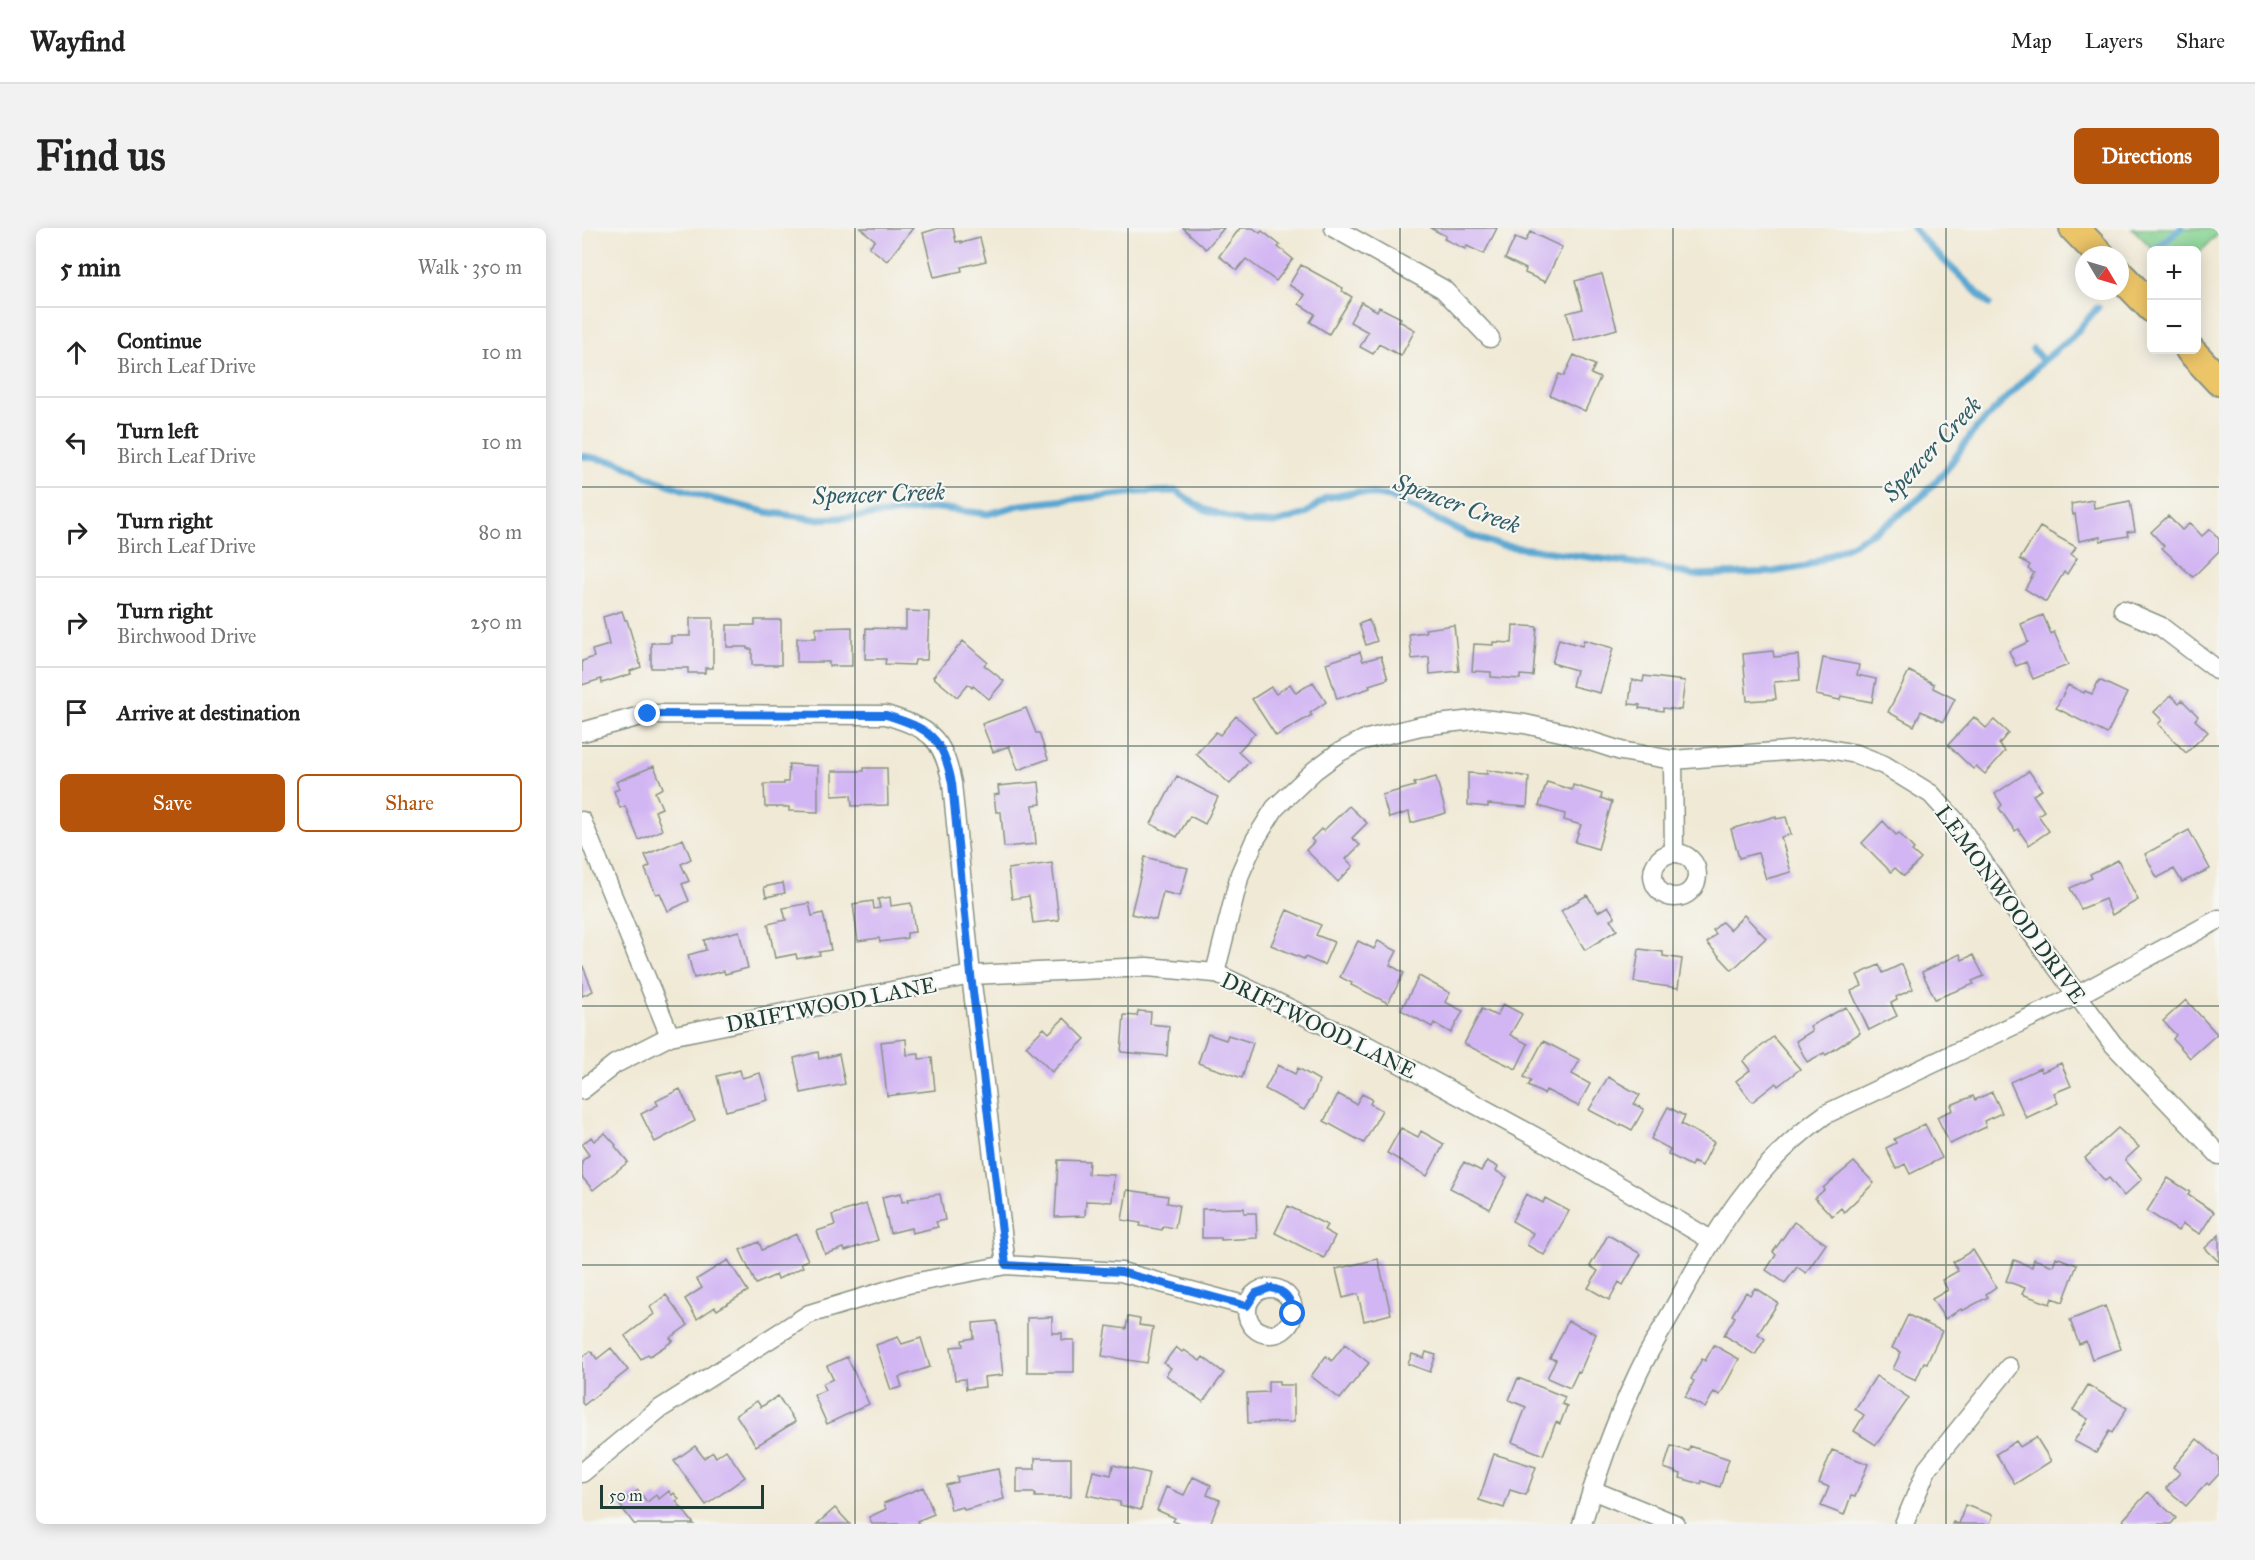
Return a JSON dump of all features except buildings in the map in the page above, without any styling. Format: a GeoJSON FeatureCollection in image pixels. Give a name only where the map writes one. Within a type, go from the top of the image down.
{"type":"FeatureCollection","features":[{"type":"Feature","properties":{"kind":"main road"},"geometry":{"type":"LineString","coordinates":[[2074,228],[2091,246]]}},
{"type":"Feature","properties":{"kind":"main road"},"geometry":{"type":"LineString","coordinates":[[2129,285],[2147,304]]}},
{"type":"Feature","properties":{"kind":"main road"},"geometry":{"type":"LineString","coordinates":[[2194,354],[2219,381]]}},
{"type":"Feature","properties":{"kind":"street"},"geometry":{"type":"LineString","coordinates":[[1334,228],[1443,289],[1491,338]]}},
{"type":"Feature","properties":{"kind":"street"},"geometry":{"type":"LineString","coordinates":[[2123,610],[2160,626],[2219,671]]}},
{"type":"Feature","properties":{"kind":"street"},"geometry":{"type":"LineString","coordinates":[[582,732],[648,714],[886,715],[914,724],[930,734],[941,747],[952,783],[971,975],[1006,1265]]}},
{"type":"Feature","properties":{"kind":"street","name":"LEMONWOOD DRIVE"},"geometry":{"type":"LineString","coordinates":[[1215,973],[1240,874],[1255,840],[1275,808],[1315,770],[1338,753],[1364,740],[1421,726],[1482,719],[1525,724],[1565,733],[1621,751],[1673,760],[1824,748],[1856,754],[1884,765],[1931,794],[1959,825],[2011,905],[2113,1044],[2219,1155]]}},
{"type":"Feature","properties":{"kind":"street"},"geometry":{"type":"LineString","coordinates":[[1673,760],[1674,853]]}},
{"type":"Feature","properties":{"kind":"street"},"geometry":{"type":"LineString","coordinates":[[582,821],[670,1036]]}},
{"type":"Feature","properties":{"kind":"street"},"geometry":{"type":"LineString","coordinates":[[1582,1524],[1592,1490],[1636,1377],[1711,1240],[1741,1196],[1799,1134],[1826,1114],[2078,995],[2219,919]]}},
{"type":"Feature","properties":{"kind":"street","name":"DRIFTWOOD LANE"},"geometry":{"type":"LineString","coordinates":[[582,1090],[615,1064],[670,1036],[971,975],[1147,967],[1215,973],[1368,1046],[1545,1142],[1711,1240]]}},
{"type":"Feature","properties":{"kind":"street"},"geometry":{"type":"LineString","coordinates":[[582,1473],[658,1410],[809,1314],[908,1284],[1006,1265],[1121,1272],[1247,1306]]}},
{"type":"Feature","properties":{"kind":"street"},"geometry":{"type":"LineString","coordinates":[[1904,1524],[1927,1469],[2009,1367]]}},
{"type":"Feature","properties":{"kind":"street"},"geometry":{"type":"LineString","coordinates":[[1592,1490],[1675,1524]]}},
{"type":"Feature","properties":{"kind":"green space"},"geometry":{"type":"Polygon","coordinates":[[[2132,228],[2219,228],[2219,233],[2201,251],[2201,246],[2150,246],[2132,228]]]}},
{"type":"Feature","properties":{"kind":"waterway"},"geometry":{"type":"LineString","coordinates":[[1913,228],[1989,304]]}},
{"type":"Feature","properties":{"kind":"waterway","name":"Spencer Creek"},"geometry":{"type":"LineString","coordinates":[[2159,246],[2181,228]]}},
{"type":"Feature","properties":{"kind":"waterway","name":"Spencer Creek"},"geometry":{"type":"LineString","coordinates":[[582,456],[618,462],[653,479],[702,496],[766,512],[815,519],[938,508],[988,514],[1020,505],[1139,492],[1176,491],[1203,509],[1244,522],[1275,523],[1305,514],[1326,498],[1357,492],[1390,497],[1469,535],[1499,545],[1647,565],[1693,575],[1772,572],[1807,566],[1849,546],[1889,523],[1921,497],[1944,473],[1974,431],[2043,361],[2073,336],[2098,307]]}},
{"type":"Feature","properties":{"kind":"waterway"},"geometry":{"type":"LineString","coordinates":[[2033,349],[2043,361]]}},
{"type":"Feature","properties":{"kind":"route"},"geometry":{"type":"LineString","coordinates":[[648,714],[886,715],[914,724],[930,734],[941,747],[952,783],[971,975],[1006,1265],[1121,1272],[1247,1306],[1250,1299],[1262,1289],[1278,1289],[1289,1299],[1293,1306],[1293,1314]]}}]}
